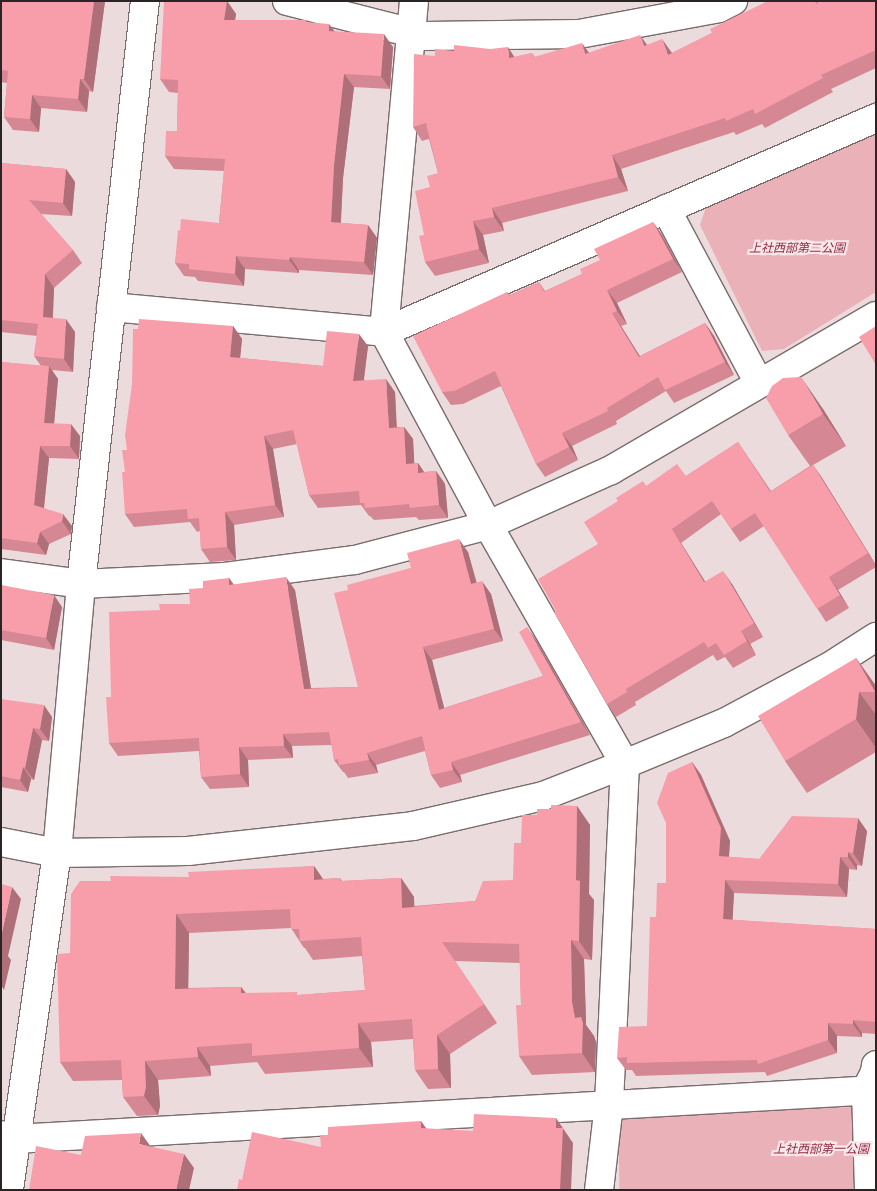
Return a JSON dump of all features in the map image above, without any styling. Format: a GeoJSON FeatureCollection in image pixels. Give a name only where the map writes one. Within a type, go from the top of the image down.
{"type":"FeatureCollection","features":[{"type":"Feature","properties":{"kind":"street"},"geometry":{"type":"LineString","coordinates":[[9,1190],[8,1137],[57,853],[81,584],[145,1]]}},
{"type":"Feature","properties":{"kind":"street"},"geometry":{"type":"LineString","coordinates":[[288,1],[424,36],[579,34],[719,8],[733,1]]}},
{"type":"Feature","properties":{"kind":"street"},"geometry":{"type":"LineString","coordinates":[[414,1],[384,332],[488,525],[625,764],[609,1104],[599,1190]]}},
{"type":"Feature","properties":{"kind":"street"},"geometry":{"type":"LineString","coordinates":[[111,307],[384,332],[876,118]]}},
{"type":"Feature","properties":{"kind":"street"},"geometry":{"type":"LineString","coordinates":[[666,209],[759,383]]}},
{"type":"Feature","properties":{"kind":"street"},"geometry":{"type":"LineString","coordinates":[[1,573],[81,584],[225,577],[354,560],[488,525],[611,470],[876,316]]}},
{"type":"Feature","properties":{"kind":"street"},"geometry":{"type":"LineString","coordinates":[[1,842],[57,853],[188,851],[414,826],[543,796],[724,723],[828,667],[876,637]]}},
{"type":"Feature","properties":{"kind":"street"},"geometry":{"type":"LineString","coordinates":[[869,1190],[871,1090],[876,1065]]}},
{"type":"Feature","properties":{"kind":"street"},"geometry":{"type":"LineString","coordinates":[[8,1137],[871,1090]]}},
{"type":"Feature","properties":{"kind":"green space","name":"上社西部第二公園"},"geometry":{"type":"Polygon","coordinates":[[[876,125],[876,292],[784,349],[762,351],[700,225],[707,204],[876,125]]]}},
{"type":"Feature","properties":{"kind":"green space","name":"上社西部第一公園"},"geometry":{"type":"Polygon","coordinates":[[[861,1107],[862,1190],[619,1190],[618,1111],[861,1107]]]}},
{"type":"Feature","properties":{"kind":"building"},"geometry":{"type":"Polygon","coordinates":[[[1,1],[94,1],[84,79],[80,79],[78,99],[32,95],[30,119],[4,117],[8,71],[1,70],[1,1]]]}},
{"type":"Feature","properties":{"kind":"building"},"geometry":{"type":"Polygon","coordinates":[[[164,1],[227,1],[224,20],[306,20],[305,22],[329,24],[329,31],[384,34],[381,76],[344,74],[334,165],[331,222],[368,225],[364,262],[290,257],[289,260],[236,256],[235,274],[189,269],[189,264],[175,263],[181,219],[219,223],[225,159],[165,156],[166,131],[177,131],[178,80],[160,79],[164,1]]]}},
{"type":"Feature","properties":{"kind":"building"},"geometry":{"type":"Polygon","coordinates":[[[768,1],[815,1],[816,4],[823,1],[876,1],[876,50],[821,75],[823,78],[755,114],[753,109],[726,121],[725,118],[612,155],[618,177],[492,208],[494,217],[473,221],[479,249],[425,262],[419,236],[424,235],[415,191],[430,187],[427,176],[438,173],[426,123],[413,127],[414,54],[435,56],[435,49],[454,51],[454,45],[490,49],[508,47],[509,58],[532,53],[534,57],[582,43],[585,54],[640,35],[644,46],[662,39],[668,55],[712,33],[710,29],[768,1]]]}},
{"type":"Feature","properties":{"kind":"building"},"geometry":{"type":"Polygon","coordinates":[[[1,163],[66,169],[63,203],[29,200],[73,250],[45,274],[43,317],[66,319],[64,359],[34,356],[38,324],[1,320],[1,163]]]}},
{"type":"Feature","properties":{"kind":"building"},"geometry":{"type":"Polygon","coordinates":[[[653,222],[673,259],[607,290],[617,311],[612,313],[639,357],[705,323],[725,362],[665,390],[658,377],[607,408],[608,411],[562,433],[569,447],[536,464],[495,371],[454,391],[442,392],[413,336],[507,292],[509,296],[539,282],[544,292],[582,274],[580,269],[600,260],[594,249],[653,222]]]}},
{"type":"Feature","properties":{"kind":"building"},"geometry":{"type":"Polygon","coordinates":[[[139,319],[233,326],[230,357],[323,366],[327,331],[359,334],[353,381],[386,379],[389,428],[404,427],[406,464],[418,463],[418,473],[436,471],[439,505],[410,508],[409,504],[365,508],[364,503],[360,503],[359,491],[309,495],[293,430],[264,436],[275,505],[225,512],[227,547],[201,549],[199,518],[188,519],[187,509],[125,514],[122,472],[125,472],[122,450],[127,450],[125,435],[132,384],[133,329],[138,329],[139,319]]]}},
{"type":"Feature","properties":{"kind":"building"},"geometry":{"type":"Polygon","coordinates":[[[876,326],[876,365],[859,337],[876,326]]]}},
{"type":"Feature","properties":{"kind":"building"},"geometry":{"type":"Polygon","coordinates":[[[1,362],[49,366],[44,423],[71,424],[70,446],[40,446],[34,505],[63,514],[62,521],[40,532],[37,543],[1,538],[1,362]]]}},
{"type":"Feature","properties":{"kind":"building"},"geometry":{"type":"Polygon","coordinates":[[[801,377],[823,414],[788,435],[766,398],[772,386],[783,378],[801,377]]]}},
{"type":"Feature","properties":{"kind":"building"},"geometry":{"type":"Polygon","coordinates":[[[738,442],[770,492],[813,465],[868,553],[829,577],[840,595],[817,609],[755,513],[731,529],[712,501],[672,529],[704,582],[723,571],[754,623],[741,631],[747,641],[724,655],[716,643],[708,648],[704,642],[626,689],[627,692],[607,704],[554,612],[556,611],[538,579],[598,544],[584,522],[618,501],[616,498],[643,481],[646,486],[677,464],[686,476],[738,442]]]}},
{"type":"Feature","properties":{"kind":"building"},"geometry":{"type":"Polygon","coordinates":[[[459,539],[471,584],[482,581],[494,629],[423,647],[439,710],[543,676],[519,632],[527,627],[581,722],[451,762],[453,770],[431,775],[422,736],[367,753],[369,760],[339,765],[338,759],[334,760],[329,732],[283,734],[284,746],[239,747],[240,774],[201,777],[199,738],[109,743],[106,697],[111,697],[109,612],[160,610],[159,604],[190,604],[189,589],[203,588],[203,581],[229,578],[229,585],[286,577],[304,689],[358,687],[334,593],[348,590],[347,585],[411,568],[407,553],[459,539]]]}},
{"type":"Feature","properties":{"kind":"building"},"geometry":{"type":"Polygon","coordinates":[[[1,585],[54,595],[46,638],[1,630],[1,585]]]}},
{"type":"Feature","properties":{"kind":"building"},"geometry":{"type":"Polygon","coordinates":[[[856,658],[875,692],[859,692],[856,719],[785,761],[758,716],[856,658]]]}},
{"type":"Feature","properties":{"kind":"building"},"geometry":{"type":"Polygon","coordinates":[[[1,699],[44,705],[40,729],[33,728],[25,768],[23,767],[20,780],[1,776],[1,699]]]}},
{"type":"Feature","properties":{"kind":"building"},"geometry":{"type":"Polygon","coordinates":[[[692,762],[721,828],[719,856],[759,859],[792,816],[858,818],[853,853],[848,852],[848,857],[840,857],[838,884],[725,880],[723,919],[876,929],[876,1022],[853,1020],[853,1024],[828,1023],[828,1040],[758,1064],[757,1060],[627,1063],[627,1057],[617,1058],[619,1027],[647,1026],[650,917],[656,917],[657,883],[666,883],[666,823],[657,803],[668,773],[692,762]]]}},
{"type":"Feature","properties":{"kind":"building"},"geometry":{"type":"Polygon","coordinates":[[[551,805],[577,806],[576,880],[580,881],[579,941],[571,940],[572,1002],[575,1018],[581,1017],[583,1023],[582,1053],[519,1056],[516,1005],[521,1005],[519,944],[442,942],[484,1004],[437,1035],[438,1069],[415,1070],[412,1019],[358,1023],[359,1048],[252,1056],[252,1043],[197,1047],[198,1057],[145,1061],[146,1087],[144,1096],[123,1097],[121,1060],[60,1062],[57,954],[70,953],[71,894],[80,881],[111,881],[110,876],[189,877],[188,872],[314,866],[314,880],[340,878],[340,881],[401,878],[402,908],[475,901],[483,881],[513,880],[514,843],[521,843],[522,815],[537,815],[537,809],[551,809],[551,805]],[[290,909],[176,914],[175,989],[241,987],[241,993],[297,992],[297,995],[365,990],[361,937],[300,941],[299,929],[291,929],[290,909]]]}},
{"type":"Feature","properties":{"kind":"building"},"geometry":{"type":"Polygon","coordinates":[[[1,884],[12,887],[1,937],[1,884]]]}},
{"type":"Feature","properties":{"kind":"building"},"geometry":{"type":"Polygon","coordinates":[[[474,1114],[556,1118],[556,1128],[563,1128],[560,1190],[237,1190],[239,1179],[242,1180],[252,1132],[321,1147],[320,1135],[328,1135],[328,1127],[421,1121],[421,1128],[473,1131],[474,1114]]]}},
{"type":"Feature","properties":{"kind":"building"},"geometry":{"type":"Polygon","coordinates":[[[141,1133],[139,1144],[184,1154],[176,1190],[29,1190],[36,1146],[81,1155],[85,1136],[141,1133]]]}}]}
